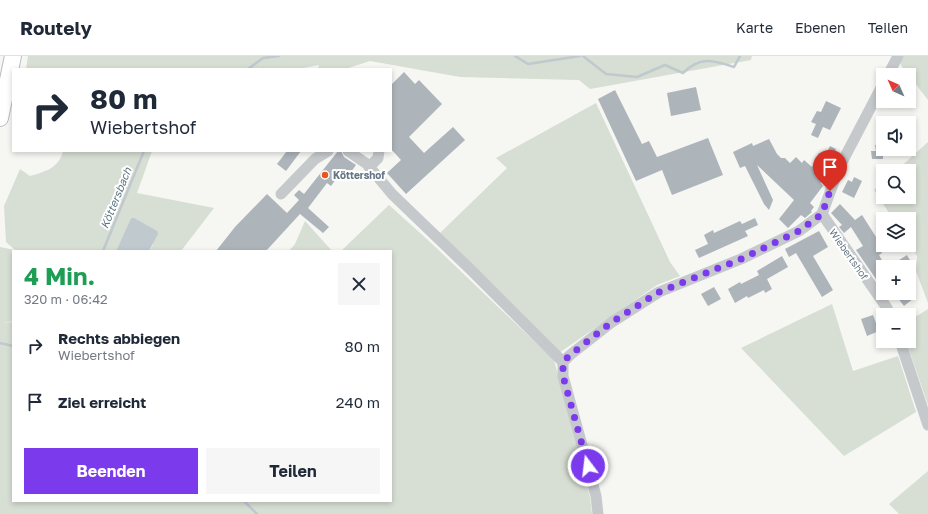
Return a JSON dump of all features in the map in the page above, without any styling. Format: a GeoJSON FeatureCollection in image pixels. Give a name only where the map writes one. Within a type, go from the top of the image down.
{"type":"FeatureCollection","features":[{"type":"Feature","properties":{"kind":"highway"},"geometry":{"type":"LineString","coordinates":[[0,118],[13,56]]}},
{"type":"Feature","properties":{"kind":"street"},"geometry":{"type":"LineString","coordinates":[[892,68],[898,56]]}},
{"type":"Feature","properties":{"kind":"street"},"geometry":{"type":"LineString","coordinates":[[563,362],[612,322],[659,292],[741,259],[799,231],[822,214],[839,168],[876,97]]}},
{"type":"Feature","properties":{"kind":"street"},"geometry":{"type":"LineString","coordinates":[[349,152],[369,167],[392,194],[563,362],[563,376],[596,496],[598,514]]}},
{"type":"Feature","properties":{"kind":"street"},"geometry":{"type":"LineString","coordinates":[[369,167],[378,158],[379,152]]}},
{"type":"Feature","properties":{"kind":"street"},"geometry":{"type":"LineString","coordinates":[[281,194],[320,153]]}},
{"type":"Feature","properties":{"kind":"street","name":"Wiebertshof"},"geometry":{"type":"LineString","coordinates":[[822,214],[887,308]]}},
{"type":"Feature","properties":{"kind":"street"},"geometry":{"type":"LineString","coordinates":[[902,348],[928,425]]}},
{"type":"Feature","properties":{"kind":"shaded area"},"geometry":{"type":"Polygon","coordinates":[[[28,56],[752,56],[751,60],[590,89],[579,80],[460,77],[370,61],[348,68],[318,68],[319,65],[303,68],[26,68],[28,56]]]}},
{"type":"Feature","properties":{"kind":"shaded area"},"geometry":{"type":"Polygon","coordinates":[[[897,56],[928,56],[928,100],[916,84],[916,68],[903,68],[897,56]]]}},
{"type":"Feature","properties":{"kind":"shaded area"},"geometry":{"type":"Polygon","coordinates":[[[596,103],[670,262],[680,276],[657,285],[559,353],[440,233],[507,168],[496,158],[596,103]]]}},
{"type":"Feature","properties":{"kind":"shaded area"},"geometry":{"type":"Polygon","coordinates":[[[928,142],[928,303],[916,271],[917,256],[914,252],[916,252],[916,212],[888,212],[883,204],[916,204],[916,164],[904,164],[913,156],[916,156],[916,153],[928,142]]]}},
{"type":"Feature","properties":{"kind":"shaded area"},"geometry":{"type":"Polygon","coordinates":[[[63,152],[152,152],[137,193],[214,208],[182,250],[150,250],[153,245],[131,218],[116,250],[15,250],[6,242],[4,206],[20,169],[30,176],[41,173],[55,165],[63,152]]]}},
{"type":"Feature","properties":{"kind":"shaded area"},"geometry":{"type":"Polygon","coordinates":[[[389,205],[554,360],[590,497],[592,514],[0,514],[0,247],[15,250],[12,250],[12,321],[3,323],[12,322],[12,502],[392,502],[392,250],[342,250],[389,205]]]}},
{"type":"Feature","properties":{"kind":"shaded area"},"geometry":{"type":"Polygon","coordinates":[[[131,218],[134,218],[157,231],[158,234],[150,250],[116,250],[131,218]]]}},
{"type":"Feature","properties":{"kind":"shaded area"},"geometry":{"type":"Polygon","coordinates":[[[305,221],[331,250],[290,250],[295,244],[305,221]]]}},
{"type":"Feature","properties":{"kind":"shaded area"},"geometry":{"type":"Polygon","coordinates":[[[832,304],[853,371],[898,356],[916,412],[844,456],[741,348],[832,304]]]}},
{"type":"Feature","properties":{"kind":"shaded area"},"geometry":{"type":"Polygon","coordinates":[[[928,309],[928,405],[908,348],[916,348],[916,317],[928,309]]]}},
{"type":"Feature","properties":{"kind":"shaded area"},"geometry":{"type":"Polygon","coordinates":[[[928,471],[928,514],[899,514],[889,504],[928,471]]]}},
{"type":"Feature","properties":{"kind":"building"},"geometry":{"type":"Polygon","coordinates":[[[404,72],[415,84],[419,80],[442,104],[409,137],[424,153],[453,127],[465,140],[406,194],[387,173],[401,160],[392,150],[392,84],[404,72]]]}},
{"type":"Feature","properties":{"kind":"building"},"geometry":{"type":"Polygon","coordinates":[[[696,87],[701,110],[671,116],[667,93],[696,87]]]}},
{"type":"Feature","properties":{"kind":"building"},"geometry":{"type":"Polygon","coordinates":[[[615,90],[642,144],[649,141],[657,157],[708,138],[723,175],[672,195],[662,170],[636,181],[598,99],[615,90]]]}},
{"type":"Feature","properties":{"kind":"building"},"geometry":{"type":"Polygon","coordinates":[[[826,101],[841,108],[830,130],[823,127],[818,138],[811,135],[816,124],[811,122],[817,111],[821,112],[826,101]]]}},
{"type":"Feature","properties":{"kind":"building"},"geometry":{"type":"Polygon","coordinates":[[[769,139],[777,154],[781,158],[785,158],[790,163],[796,157],[802,163],[804,160],[812,167],[819,153],[825,156],[830,146],[836,149],[821,183],[819,181],[823,186],[810,203],[814,207],[811,211],[812,212],[805,218],[801,215],[788,228],[779,219],[794,200],[757,165],[773,200],[769,210],[764,204],[745,166],[740,168],[733,152],[752,143],[753,146],[769,139]]]}},
{"type":"Feature","properties":{"kind":"building"},"geometry":{"type":"Polygon","coordinates":[[[871,151],[876,151],[876,156],[883,156],[883,159],[872,159],[871,151]]]}},
{"type":"Feature","properties":{"kind":"building"},"geometry":{"type":"Polygon","coordinates":[[[286,152],[300,152],[286,171],[277,164],[286,152]]]}},
{"type":"Feature","properties":{"kind":"building"},"geometry":{"type":"Polygon","coordinates":[[[337,152],[342,152],[344,157],[356,165],[348,176],[342,171],[331,186],[327,183],[308,208],[329,227],[323,233],[300,214],[267,250],[217,250],[235,227],[267,194],[287,213],[299,200],[294,195],[299,190],[304,194],[337,152]]]}},
{"type":"Feature","properties":{"kind":"building"},"geometry":{"type":"Polygon","coordinates":[[[854,177],[862,181],[854,198],[842,192],[848,180],[852,182],[854,177]]]}},
{"type":"Feature","properties":{"kind":"building"},"geometry":{"type":"Polygon","coordinates":[[[840,204],[855,220],[862,215],[876,237],[876,252],[882,253],[879,255],[882,260],[876,260],[876,279],[856,250],[863,246],[851,227],[844,233],[839,227],[842,225],[831,213],[840,204]]]}},
{"type":"Feature","properties":{"kind":"building"},"geometry":{"type":"Polygon","coordinates":[[[755,218],[758,225],[745,231],[748,236],[699,258],[695,250],[708,244],[704,235],[713,230],[714,233],[740,221],[742,224],[755,218]]]}},
{"type":"Feature","properties":{"kind":"building"},"geometry":{"type":"Polygon","coordinates":[[[819,231],[828,247],[813,256],[833,290],[822,297],[796,253],[789,257],[785,249],[819,231]]]}},
{"type":"Feature","properties":{"kind":"building"},"geometry":{"type":"Polygon","coordinates":[[[907,255],[910,260],[899,260],[907,255]]]}},
{"type":"Feature","properties":{"kind":"building"},"geometry":{"type":"Polygon","coordinates":[[[782,256],[788,267],[767,279],[772,289],[765,293],[764,290],[748,298],[747,296],[735,303],[728,289],[740,282],[741,284],[759,275],[757,271],[782,256]]]}},
{"type":"Feature","properties":{"kind":"building"},"geometry":{"type":"Polygon","coordinates":[[[714,287],[721,299],[708,306],[701,294],[714,287]]]}},
{"type":"Feature","properties":{"kind":"building"},"geometry":{"type":"Polygon","coordinates":[[[899,300],[912,300],[904,306],[899,300]]]}},
{"type":"Feature","properties":{"kind":"building"},"geometry":{"type":"Polygon","coordinates":[[[873,315],[876,323],[876,332],[867,336],[861,319],[873,315]]]}},
{"type":"Feature","properties":{"kind":"waterway","name":"Köttersbach"},"geometry":{"type":"LineString","coordinates":[[249,68],[263,58],[279,56]]}},
{"type":"Feature","properties":{"kind":"waterway","name":"Köttersbach"},"geometry":{"type":"LineString","coordinates":[[515,56],[528,64],[580,56]]}},
{"type":"Feature","properties":{"kind":"waterway","name":"Köttersbach"},"geometry":{"type":"LineString","coordinates":[[583,56],[606,74],[637,77],[665,65],[683,73],[695,64],[707,61],[713,61],[734,67],[740,56]]}},
{"type":"Feature","properties":{"kind":"waterway","name":"Köttersbach"},"geometry":{"type":"LineString","coordinates":[[103,250],[144,152]]}},
{"type":"Feature","properties":{"kind":"waterway","name":"Köttersbach"},"geometry":{"type":"LineString","coordinates":[[0,343],[12,346]]}},
{"type":"Feature","properties":{"kind":"waterway"},"geometry":{"type":"LineString","coordinates":[[245,502],[257,514]]}},
{"type":"Feature","properties":{"kind":"place","name":"Köttershof"},"geometry":{"type":"Point","coordinates":[325,175]}},
{"type":"Feature","properties":{"kind":"route"},"geometry":{"type":"LineString","coordinates":[[588,466],[563,376],[563,362],[612,322],[659,292],[741,259],[799,231],[822,214],[830,191]]}}]}
